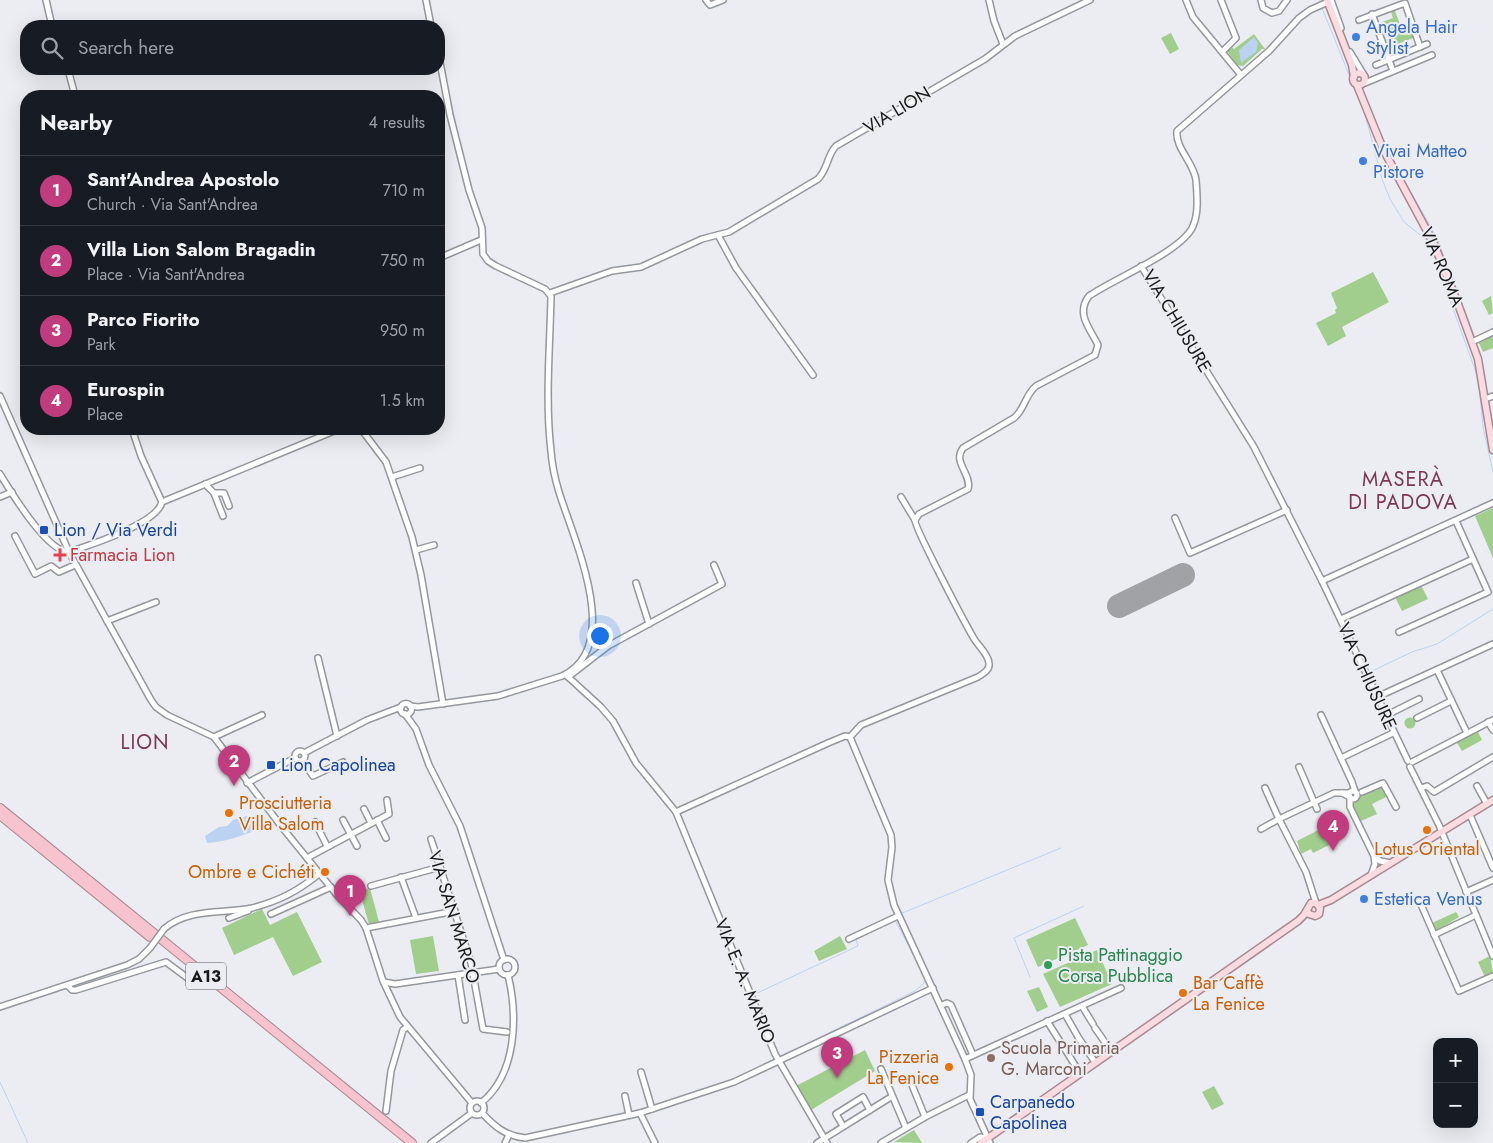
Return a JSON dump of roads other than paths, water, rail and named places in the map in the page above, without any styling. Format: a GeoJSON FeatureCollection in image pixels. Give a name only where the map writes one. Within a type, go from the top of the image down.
{"type":"FeatureCollection","features":[{"type":"Feature","properties":{"kind":"highway","name":"A13"},"geometry":{"type":"LineString","coordinates":[[0,808],[412,1143]]}},
{"type":"Feature","properties":{"kind":"highway","name":"A13"},"geometry":{"type":"LineString","coordinates":[[0,815],[404,1143]]}},
{"type":"Feature","properties":{"kind":"main road","name":"VIA ROMA"},"geometry":{"type":"LineString","coordinates":[[1325,3],[1352,65],[1353,81],[1362,84],[1362,94],[1383,149],[1434,244],[1472,342],[1480,371],[1493,450]]}},
{"type":"Feature","properties":{"kind":"main road"},"geometry":{"type":"LineString","coordinates":[[1352,65],[1363,74]]}},
{"type":"Feature","properties":{"kind":"main road"},"geometry":{"type":"LineString","coordinates":[[1354,77],[1363,74]]}},
{"type":"Feature","properties":{"kind":"main road"},"geometry":{"type":"LineString","coordinates":[[1362,84],[1363,74]]}},
{"type":"Feature","properties":{"kind":"main road"},"geometry":{"type":"LineString","coordinates":[[981,1143],[989,1140],[1095,1062],[1298,921],[1308,911],[1311,903],[1318,906],[1331,900],[1490,802]]}},
{"type":"Feature","properties":{"kind":"main road"},"geometry":{"type":"LineString","coordinates":[[1308,911],[1317,915],[1318,906]]}},
{"type":"Feature","properties":{"kind":"street"},"geometry":{"type":"LineString","coordinates":[[46,0],[51,20]]}},
{"type":"Feature","properties":{"kind":"street"},"geometry":{"type":"LineString","coordinates":[[426,0],[430,20]]}},
{"type":"Feature","properties":{"kind":"street"},"geometry":{"type":"LineString","coordinates":[[706,0],[708,4],[714,5],[723,0]]}},
{"type":"Feature","properties":{"kind":"street"},"geometry":{"type":"LineString","coordinates":[[990,0],[994,21],[1003,44]]}},
{"type":"Feature","properties":{"kind":"street","name":"VIA LION"},"geometry":{"type":"LineString","coordinates":[[550,293],[612,271],[641,267],[702,239],[740,226],[818,179],[826,169],[830,154],[836,146],[978,64],[1003,44],[1025,30],[1090,0]]}},
{"type":"Feature","properties":{"kind":"street"},"geometry":{"type":"LineString","coordinates":[[1186,0],[1193,17],[1241,75]]}},
{"type":"Feature","properties":{"kind":"street"},"geometry":{"type":"LineString","coordinates":[[1221,0],[1236,38],[1222,52]]}},
{"type":"Feature","properties":{"kind":"street"},"geometry":{"type":"LineString","coordinates":[[1261,0],[1264,8],[1272,13],[1279,10],[1287,0]]}},
{"type":"Feature","properties":{"kind":"street"},"geometry":{"type":"LineString","coordinates":[[1325,3],[1363,74],[1379,76]]}},
{"type":"Feature","properties":{"kind":"street","name":"VIA CHIUSURE"},"geometry":{"type":"LineString","coordinates":[[1325,3],[1310,10],[1294,23],[1269,51],[1177,131],[1177,140],[1195,177],[1195,221],[1191,230],[1182,241],[1141,266],[1254,447],[1287,510],[1442,832],[1493,956]]}},
{"type":"Feature","properties":{"kind":"street"},"geometry":{"type":"LineString","coordinates":[[1359,20],[1405,3],[1423,58]]}},
{"type":"Feature","properties":{"kind":"street"},"geometry":{"type":"LineString","coordinates":[[1372,14],[1393,71]]}},
{"type":"Feature","properties":{"kind":"street"},"geometry":{"type":"LineString","coordinates":[[1376,65],[1427,44]]}},
{"type":"Feature","properties":{"kind":"street"},"geometry":{"type":"LineString","coordinates":[[1362,84],[1432,55]]}},
{"type":"Feature","properties":{"kind":"street"},"geometry":{"type":"LineString","coordinates":[[70,75],[73,90]]}},
{"type":"Feature","properties":{"kind":"street"},"geometry":{"type":"LineString","coordinates":[[442,75],[450,115],[469,190],[482,228],[483,254],[488,261],[550,293],[551,450],[558,489],[586,572],[592,623],[590,645],[577,668]]}},
{"type":"Feature","properties":{"kind":"street"},"geometry":{"type":"LineString","coordinates":[[718,235],[733,263],[813,375]]}},
{"type":"Feature","properties":{"kind":"street"},"geometry":{"type":"LineString","coordinates":[[445,255],[481,240]]}},
{"type":"Feature","properties":{"kind":"street"},"geometry":{"type":"LineString","coordinates":[[915,520],[920,514],[968,488],[969,482],[960,460],[960,452],[963,448],[1020,413],[1030,390],[1094,355],[1098,345],[1084,318],[1085,302],[1093,293],[1141,266]]}},
{"type":"Feature","properties":{"kind":"street"},"geometry":{"type":"LineString","coordinates":[[1472,342],[1493,332]]}},
{"type":"Feature","properties":{"kind":"street"},"geometry":{"type":"LineString","coordinates":[[0,396],[75,565],[156,707],[214,737],[247,783],[366,928],[407,1027],[472,1103],[481,1103],[497,1085],[507,1066],[510,1053],[512,1012],[508,975]]}},
{"type":"Feature","properties":{"kind":"street"},"geometry":{"type":"LineString","coordinates":[[1485,399],[1493,396]]}},
{"type":"Feature","properties":{"kind":"street"},"geometry":{"type":"LineString","coordinates":[[0,474],[43,534],[60,550],[69,552],[140,524],[160,509],[162,502],[141,456],[134,435]]}},
{"type":"Feature","properties":{"kind":"street"},"geometry":{"type":"LineString","coordinates":[[162,502],[324,435]]}},
{"type":"Feature","properties":{"kind":"street"},"geometry":{"type":"LineString","coordinates":[[366,435],[384,456],[416,550],[443,704]]}},
{"type":"Feature","properties":{"kind":"street"},"geometry":{"type":"LineString","coordinates":[[392,477],[420,468]]}},
{"type":"Feature","properties":{"kind":"street"},"geometry":{"type":"LineString","coordinates":[[205,484],[214,493],[223,516]]}},
{"type":"Feature","properties":{"kind":"street"},"geometry":{"type":"LineString","coordinates":[[0,497],[12,492]]}},
{"type":"Feature","properties":{"kind":"street"},"geometry":{"type":"LineString","coordinates":[[214,493],[224,493],[229,506]]}},
{"type":"Feature","properties":{"kind":"street"},"geometry":{"type":"LineString","coordinates":[[850,738],[861,726],[978,677],[985,673],[990,665],[989,660],[973,638],[924,545],[915,520],[901,497]]}},
{"type":"Feature","properties":{"kind":"street"},"geometry":{"type":"LineString","coordinates":[[1322,581],[1493,503]]}},
{"type":"Feature","properties":{"kind":"street"},"geometry":{"type":"LineString","coordinates":[[1175,518],[1190,553],[1287,510]]}},
{"type":"Feature","properties":{"kind":"street"},"geometry":{"type":"LineString","coordinates":[[1399,632],[1488,592],[1456,521]]}},
{"type":"Feature","properties":{"kind":"street"},"geometry":{"type":"LineString","coordinates":[[15,536],[35,574],[51,566],[59,572],[75,565]]}},
{"type":"Feature","properties":{"kind":"street"},"geometry":{"type":"LineString","coordinates":[[416,550],[434,545]]}},
{"type":"Feature","properties":{"kind":"street"},"geometry":{"type":"LineString","coordinates":[[1340,619],[1473,559]]}},
{"type":"Feature","properties":{"kind":"street"},"geometry":{"type":"LineString","coordinates":[[295,758],[297,751],[304,753],[374,717],[394,711],[498,696],[567,676],[608,646],[722,584],[714,564]]}},
{"type":"Feature","properties":{"kind":"street"},"geometry":{"type":"LineString","coordinates":[[636,583],[649,624]]}},
{"type":"Feature","properties":{"kind":"street"},"geometry":{"type":"LineString","coordinates":[[107,621],[156,602]]}},
{"type":"Feature","properties":{"kind":"street"},"geometry":{"type":"LineString","coordinates":[[1377,697],[1493,644]]}},
{"type":"Feature","properties":{"kind":"street"},"geometry":{"type":"LineString","coordinates":[[318,658],[337,736]]}},
{"type":"Feature","properties":{"kind":"street"},"geometry":{"type":"LineString","coordinates":[[1437,670],[1467,733]]}},
{"type":"Feature","properties":{"kind":"street","name":"VIA E. A. MARIO"},"geometry":{"type":"LineString","coordinates":[[567,676],[613,722],[636,763],[676,812],[780,1062],[827,1143]]}},
{"type":"Feature","properties":{"kind":"street"},"geometry":{"type":"LineString","coordinates":[[1385,716],[1419,699]]}},
{"type":"Feature","properties":{"kind":"street"},"geometry":{"type":"LineString","coordinates":[[1417,718],[1451,701]]}},
{"type":"Feature","properties":{"kind":"street"},"geometry":{"type":"LineString","coordinates":[[407,710],[429,765],[460,826],[504,960]]}},
{"type":"Feature","properties":{"kind":"street"},"geometry":{"type":"LineString","coordinates":[[214,737],[262,714]]}},
{"type":"Feature","properties":{"kind":"street"},"geometry":{"type":"LineString","coordinates":[[1322,715],[1352,782],[1354,794],[1350,807],[1374,856],[1375,864],[1371,875]]}},
{"type":"Feature","properties":{"kind":"street"},"geometry":{"type":"LineString","coordinates":[[1410,764],[1491,721],[1493,730]]}},
{"type":"Feature","properties":{"kind":"street"},"geometry":{"type":"LineString","coordinates":[[1341,758],[1393,733]]}},
{"type":"Feature","properties":{"kind":"street"},"geometry":{"type":"LineString","coordinates":[[676,812],[828,743],[845,736],[850,738],[890,835],[892,848],[888,880],[898,916],[954,1031],[971,1075],[969,1095],[989,1140]]}},
{"type":"Feature","properties":{"kind":"street"},"geometry":{"type":"LineString","coordinates":[[302,760],[304,753]]}},
{"type":"Feature","properties":{"kind":"street"},"geometry":{"type":"LineString","coordinates":[[1421,788],[1427,786],[1434,792],[1493,756]]}},
{"type":"Feature","properties":{"kind":"street"},"geometry":{"type":"LineString","coordinates":[[247,783],[295,758],[302,760],[313,776],[342,762]]}},
{"type":"Feature","properties":{"kind":"street"},"geometry":{"type":"LineString","coordinates":[[1299,767],[1318,809]]}},
{"type":"Feature","properties":{"kind":"street"},"geometry":{"type":"LineString","coordinates":[[1261,829],[1334,793],[1354,794],[1383,783],[1396,806]]}},
{"type":"Feature","properties":{"kind":"street"},"geometry":{"type":"LineString","coordinates":[[1477,786],[1490,802]]}},
{"type":"Feature","properties":{"kind":"street"},"geometry":{"type":"LineString","coordinates":[[1265,788],[1304,868],[1310,889],[1318,906]]}},
{"type":"Feature","properties":{"kind":"street"},"geometry":{"type":"LineString","coordinates":[[307,858],[389,814],[387,800]]}},
{"type":"Feature","properties":{"kind":"street"},"geometry":{"type":"LineString","coordinates":[[364,809],[386,838]]}},
{"type":"Feature","properties":{"kind":"street"},"geometry":{"type":"LineString","coordinates":[[1470,815],[1493,868]]}},
{"type":"Feature","properties":{"kind":"street"},"geometry":{"type":"LineString","coordinates":[[343,820],[357,846]]}},
{"type":"Feature","properties":{"kind":"street"},"geometry":{"type":"LineString","coordinates":[[315,822],[327,846]]}},
{"type":"Feature","properties":{"kind":"street","name":"VIA SAN MARCO"},"geometry":{"type":"LineString","coordinates":[[431,839],[473,972],[483,1031],[507,1032]]}},
{"type":"Feature","properties":{"kind":"street"},"geometry":{"type":"LineString","coordinates":[[1374,856],[1380,861],[1391,863]]}},
{"type":"Feature","properties":{"kind":"street"},"geometry":{"type":"LineString","coordinates":[[371,886],[440,866]]}},
{"type":"Feature","properties":{"kind":"street"},"geometry":{"type":"LineString","coordinates":[[229,918],[301,889],[320,874]]}},
{"type":"Feature","properties":{"kind":"street"},"geometry":{"type":"LineString","coordinates":[[401,877],[416,918]]}},
{"type":"Feature","properties":{"kind":"street"},"geometry":{"type":"LineString","coordinates":[[1466,892],[1493,880]]}},
{"type":"Feature","properties":{"kind":"street"},"geometry":{"type":"LineString","coordinates":[[272,914],[331,887]]}},
{"type":"Feature","properties":{"kind":"street"},"geometry":{"type":"LineString","coordinates":[[339,897],[354,888]]}},
{"type":"Feature","properties":{"kind":"street"},"geometry":{"type":"LineString","coordinates":[[1308,911],[1310,889]]}},
{"type":"Feature","properties":{"kind":"street"},"geometry":{"type":"LineString","coordinates":[[1419,900],[1459,991],[1493,976]]}},
{"type":"Feature","properties":{"kind":"street"},"geometry":{"type":"LineString","coordinates":[[0,1007],[68,986],[133,962],[150,948],[164,929],[176,920],[188,916],[260,906]]}},
{"type":"Feature","properties":{"kind":"street"},"geometry":{"type":"LineString","coordinates":[[366,928],[455,911]]}},
{"type":"Feature","properties":{"kind":"street"},"geometry":{"type":"LineString","coordinates":[[1434,935],[1476,915]]}},
{"type":"Feature","properties":{"kind":"street"},"geometry":{"type":"LineString","coordinates":[[849,939],[898,916]]}},
{"type":"Feature","properties":{"kind":"street"},"geometry":{"type":"LineString","coordinates":[[499,968],[500,963],[504,960]]}},
{"type":"Feature","properties":{"kind":"street"},"geometry":{"type":"LineString","coordinates":[[504,960],[509,960],[514,966],[512,973],[508,975]]}},
{"type":"Feature","properties":{"kind":"street"},"geometry":{"type":"LineString","coordinates":[[68,986],[72,990],[76,990],[166,962],[196,985]]}},
{"type":"Feature","properties":{"kind":"street"},"geometry":{"type":"LineString","coordinates":[[388,985],[499,968]]}},
{"type":"Feature","properties":{"kind":"street"},"geometry":{"type":"LineString","coordinates":[[499,968],[503,974],[508,975]]}},
{"type":"Feature","properties":{"kind":"street"},"geometry":{"type":"LineString","coordinates":[[458,975],[465,1020]]}},
{"type":"Feature","properties":{"kind":"street"},"geometry":{"type":"LineString","coordinates":[[915,996],[929,980]]}},
{"type":"Feature","properties":{"kind":"street"},"geometry":{"type":"LineString","coordinates":[[482,1113],[501,1131],[510,1136],[525,1138],[652,1109],[734,1082],[780,1062],[933,988]]}},
{"type":"Feature","properties":{"kind":"street"},"geometry":{"type":"LineString","coordinates":[[965,1059],[1121,988]]}},
{"type":"Feature","properties":{"kind":"street"},"geometry":{"type":"LineString","coordinates":[[915,996],[937,995]]}},
{"type":"Feature","properties":{"kind":"street"},"geometry":{"type":"LineString","coordinates":[[942,1005],[948,1003],[950,1005],[973,1055]]}},
{"type":"Feature","properties":{"kind":"street"},"geometry":{"type":"LineString","coordinates":[[1082,1006],[1111,1051]]}},
{"type":"Feature","properties":{"kind":"street"},"geometry":{"type":"LineString","coordinates":[[1065,1014],[1095,1062]]}},
{"type":"Feature","properties":{"kind":"street"},"geometry":{"type":"LineString","coordinates":[[1047,1021],[1080,1073]]}},
{"type":"Feature","properties":{"kind":"street"},"geometry":{"type":"LineString","coordinates":[[386,1111],[391,1070],[403,1030],[407,1027]]}},
{"type":"Feature","properties":{"kind":"street"},"geometry":{"type":"LineString","coordinates":[[954,1031],[961,1028]]}},
{"type":"Feature","properties":{"kind":"street"},"geometry":{"type":"LineString","coordinates":[[881,1069],[906,1128]]}},
{"type":"Feature","properties":{"kind":"street"},"geometry":{"type":"LineString","coordinates":[[641,1072],[652,1109]]}},
{"type":"Feature","properties":{"kind":"street"},"geometry":{"type":"LineString","coordinates":[[912,1085],[925,1116]]}},
{"type":"Feature","properties":{"kind":"street"},"geometry":{"type":"LineString","coordinates":[[881,1143],[925,1116],[969,1095]]}},
{"type":"Feature","properties":{"kind":"street"},"geometry":{"type":"LineString","coordinates":[[625,1096],[629,1115]]}},
{"type":"Feature","properties":{"kind":"street"},"geometry":{"type":"LineString","coordinates":[[843,1126],[836,1114],[863,1097],[870,1110]]}},
{"type":"Feature","properties":{"kind":"street"},"geometry":{"type":"LineString","coordinates":[[817,1143],[892,1097]]}},
{"type":"Feature","properties":{"kind":"street"},"geometry":{"type":"LineString","coordinates":[[472,1103],[470,1108],[472,1113]]}},
{"type":"Feature","properties":{"kind":"street"},"geometry":{"type":"LineString","coordinates":[[481,1103],[483,1107],[482,1113]]}},
{"type":"Feature","properties":{"kind":"street"},"geometry":{"type":"LineString","coordinates":[[640,1112],[655,1143]]}},
{"type":"Feature","properties":{"kind":"street"},"geometry":{"type":"LineString","coordinates":[[472,1113],[478,1115],[482,1113]]}},
{"type":"Feature","properties":{"kind":"street"},"geometry":{"type":"LineString","coordinates":[[431,1143],[472,1113]]}},
{"type":"Feature","properties":{"kind":"street"},"geometry":{"type":"LineString","coordinates":[[505,1143],[510,1136]]}},
{"type":"Feature","properties":{"kind":"street"},"geometry":{"type":"LineString","coordinates":[[971,1143],[980,1137],[989,1140]]}},
{"type":"Feature","properties":{"kind":"water"},"geometry":{"type":"Polygon","coordinates":[[[1254,37],[1258,43],[1256,52],[1241,63],[1239,50],[1254,37]]]}},
{"type":"Feature","properties":{"kind":"water"},"geometry":{"type":"Polygon","coordinates":[[[247,816],[256,827],[254,831],[237,837],[207,843],[205,836],[219,827],[227,826],[233,820],[247,816]]]}},
{"type":"Feature","properties":{"kind":"waterway"},"geometry":{"type":"LineString","coordinates":[[1322,8],[1350,77]]}},
{"type":"Feature","properties":{"kind":"waterway"},"geometry":{"type":"LineString","coordinates":[[1355,89],[1357,93]]}},
{"type":"Feature","properties":{"kind":"waterway"},"geometry":{"type":"LineString","coordinates":[[1364,110],[1382,179],[1390,199],[1404,222],[1429,242],[1477,375]]}},
{"type":"Feature","properties":{"kind":"waterway"},"geometry":{"type":"LineString","coordinates":[[1387,148],[1390,156]]}},
{"type":"Feature","properties":{"kind":"waterway"},"geometry":{"type":"LineString","coordinates":[[1397,168],[1437,238],[1474,335]]}},
{"type":"Feature","properties":{"kind":"waterway"},"geometry":{"type":"LineString","coordinates":[[1479,384],[1483,427],[1493,472]]}},
{"type":"Feature","properties":{"kind":"waterway"},"geometry":{"type":"LineString","coordinates":[[1376,684],[1370,672],[1412,652],[1437,644],[1493,609]]}},
{"type":"Feature","properties":{"kind":"waterway"},"geometry":{"type":"LineString","coordinates":[[900,914],[1061,848]]}},
{"type":"Feature","properties":{"kind":"waterway"},"geometry":{"type":"LineString","coordinates":[[1030,977],[1014,938],[1084,906]]}},
{"type":"Feature","properties":{"kind":"waterway"},"geometry":{"type":"LineString","coordinates":[[895,920],[919,965]]}},
{"type":"Feature","properties":{"kind":"waterway"},"geometry":{"type":"LineString","coordinates":[[755,994],[858,946],[856,939]]}},
{"type":"Feature","properties":{"kind":"waterway"},"geometry":{"type":"LineString","coordinates":[[915,944],[921,957]]}},
{"type":"Feature","properties":{"kind":"waterway"},"geometry":{"type":"LineString","coordinates":[[784,1055],[915,991],[924,983],[925,977]]}},
{"type":"Feature","properties":{"kind":"waterway"},"geometry":{"type":"LineString","coordinates":[[0,1082],[28,1143]]}},
{"type":"Feature","properties":{"kind":"place","name":"Angela Hair Stylist"},"geometry":{"type":"Point","coordinates":[1356,37]}},
{"type":"Feature","properties":{"kind":"place","name":"Vivai Matteo Pistore"},"geometry":{"type":"Point","coordinates":[1363,161]}},
{"type":"Feature","properties":{"kind":"place","name":"Lion / Via Verdi"},"geometry":{"type":"Point","coordinates":[44,530]}},
{"type":"Feature","properties":{"kind":"place","name":"Farmacia Lion"},"geometry":{"type":"Point","coordinates":[60,555]}},
{"type":"Feature","properties":{"kind":"place","name":"Lion Capolinea"},"geometry":{"type":"Point","coordinates":[271,765]}},
{"type":"Feature","properties":{"kind":"place","name":"Villa Lion Salom Bragadin"},"geometry":{"type":"Point","coordinates":[234,786]}},
{"type":"Feature","properties":{"kind":"place","name":"Prosciutteria Villa Salom"},"geometry":{"type":"Point","coordinates":[229,813]}},
{"type":"Feature","properties":{"kind":"place","name":"Lotus Oriental"},"geometry":{"type":"Point","coordinates":[1427,830]}},
{"type":"Feature","properties":{"kind":"place","name":"Eurospin"},"geometry":{"type":"Point","coordinates":[1333,851]}},
{"type":"Feature","properties":{"kind":"place","name":"Ombre e Cichéti"},"geometry":{"type":"Point","coordinates":[325,872]}},
{"type":"Feature","properties":{"kind":"place","name":"Estetica Venus"},"geometry":{"type":"Point","coordinates":[1364,899]}},
{"type":"Feature","properties":{"kind":"place","name":"Sant'Andrea Apostolo"},"geometry":{"type":"Point","coordinates":[350,916]}},
{"type":"Feature","properties":{"kind":"place","name":"Pista Pattinaggio Corsa Pubblica"},"geometry":{"type":"Point","coordinates":[1048,965]}},
{"type":"Feature","properties":{"kind":"place","name":"Bar Caffè La Fenice"},"geometry":{"type":"Point","coordinates":[1183,993]}},
{"type":"Feature","properties":{"kind":"place","name":"Scuola Primaria G. Marconi"},"geometry":{"type":"Point","coordinates":[991,1058]}},
{"type":"Feature","properties":{"kind":"place","name":"Pizzeria La Fenice"},"geometry":{"type":"Point","coordinates":[949,1067]}},
{"type":"Feature","properties":{"kind":"place","name":"Parco Fiorito"},"geometry":{"type":"Point","coordinates":[837,1078]}},
{"type":"Feature","properties":{"kind":"place","name":"Carpanedo Capolinea"},"geometry":{"type":"Point","coordinates":[980,1112]}},
{"type":"Feature","properties":{"kind":"district","name":"MASERÀ DI PADOVA"},"geometry":{"type":"Point","coordinates":[1403,490]}},
{"type":"Feature","properties":{"kind":"district","name":"LION"},"geometry":{"type":"Point","coordinates":[145,742]}}]}
